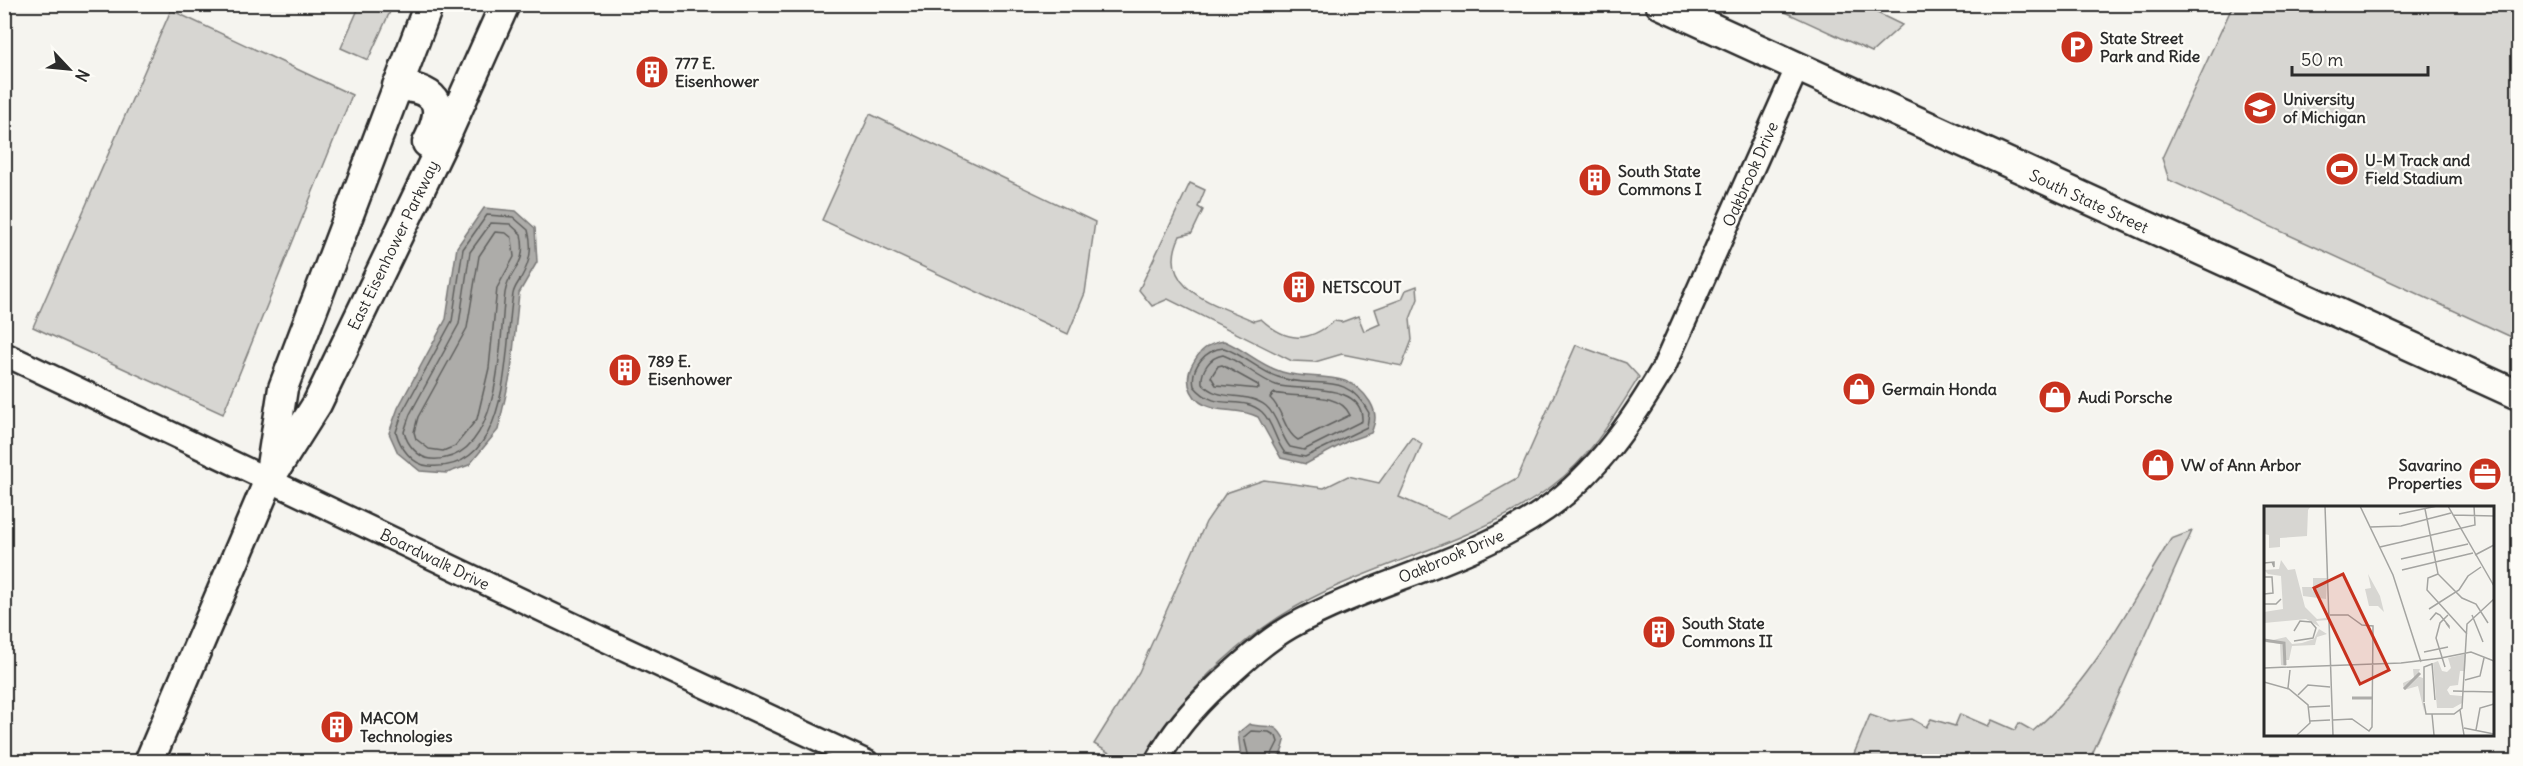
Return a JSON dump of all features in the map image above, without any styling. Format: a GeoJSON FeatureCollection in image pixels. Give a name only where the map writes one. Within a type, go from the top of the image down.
{"type":"FeatureCollection","features":[{"type":"Feature","properties":{"kind":"main road","name":"East Eisenhower Parkway"},"geometry":{"type":"LineString","coordinates":[[269,480],[283,388],[429,4]]}},
{"type":"Feature","properties":{"kind":"main road","name":"East Eisenhower Parkway"},"geometry":{"type":"LineString","coordinates":[[150,762],[269,480],[317,404],[394,246],[505,4]]}},
{"type":"Feature","properties":{"kind":"main road","name":"South State Street"},"geometry":{"type":"LineString","coordinates":[[1660,4],[2518,395]]}},
{"type":"Feature","properties":{"kind":"main road"},"geometry":{"type":"LineString","coordinates":[[394,246],[396,209],[438,117],[437,105],[433,97],[425,91],[398,86]]}},
{"type":"Feature","properties":{"kind":"street","name":"Oakbrook Drive"},"geometry":{"type":"LineString","coordinates":[[1156,762],[1197,705],[1246,659],[1288,628],[1337,604],[1496,539],[1547,508],[1596,465],[1637,413],[1664,367],[1797,68]]}},
{"type":"Feature","properties":{"kind":"street","name":"Boardwalk Drive"},"geometry":{"type":"LineString","coordinates":[[4,354],[867,762]]}},
{"type":"Feature","properties":{"kind":"shaded area"},"geometry":{"type":"Polygon","coordinates":[[[360,5],[393,5],[368,60],[341,48],[360,5]]]}},
{"type":"Feature","properties":{"kind":"shaded area"},"geometry":{"type":"Polygon","coordinates":[[[1770,5],[1861,5],[1902,25],[1872,52],[1770,5]]]}},
{"type":"Feature","properties":{"kind":"shaded area","name":"U-M Track and Field Stadium"},"geometry":{"type":"Polygon","coordinates":[[[2233,5],[2518,5],[2518,340],[2169,180],[2162,158],[2233,5]]]}},
{"type":"Feature","properties":{"kind":"shaded area"},"geometry":{"type":"Polygon","coordinates":[[[171,10],[352,95],[223,414],[33,327],[171,10]]]}},
{"type":"Feature","properties":{"kind":"shaded area"},"geometry":{"type":"Polygon","coordinates":[[[870,114],[1095,222],[1085,293],[1068,334],[822,220],[870,114]]]}},
{"type":"Feature","properties":{"kind":"shaded area"},"geometry":{"type":"Polygon","coordinates":[[[1190,183],[1205,190],[1198,207],[1203,210],[1192,233],[1180,236],[1174,254],[1175,270],[1182,282],[1193,292],[1207,301],[1254,321],[1261,319],[1280,333],[1297,337],[1315,333],[1334,321],[1342,322],[1358,316],[1364,331],[1380,324],[1375,309],[1402,299],[1406,290],[1417,286],[1418,299],[1410,319],[1412,340],[1402,366],[1342,354],[1315,362],[1292,361],[1168,299],[1152,306],[1139,290],[1190,183]]]}},
{"type":"Feature","properties":{"kind":"shaded area"},"geometry":{"type":"Polygon","coordinates":[[[1576,345],[1626,363],[1639,377],[1601,436],[1566,475],[1526,504],[1470,533],[1355,578],[1326,591],[1271,622],[1221,662],[1199,685],[1178,709],[1143,761],[1123,761],[1094,744],[1139,672],[1206,522],[1226,493],[1264,480],[1324,488],[1348,476],[1379,483],[1412,437],[1422,444],[1399,497],[1447,518],[1517,479],[1576,345]]]}},
{"type":"Feature","properties":{"kind":"shaded area"},"geometry":{"type":"Polygon","coordinates":[[[2192,531],[2089,761],[1969,762],[1958,757],[1956,762],[1851,761],[1870,715],[1890,722],[1912,719],[1926,727],[1931,719],[1955,726],[1960,714],[1988,726],[1992,720],[2015,730],[2019,723],[2033,731],[2054,712],[2092,666],[2171,539],[2192,531]]]}},
{"type":"Feature","properties":{"kind":"water"},"geometry":{"type":"Polygon","coordinates":[[[484,208],[516,211],[535,228],[537,262],[519,293],[511,372],[498,430],[469,465],[447,473],[420,471],[398,453],[389,433],[398,408],[446,319],[457,247],[484,208]]]}},
{"type":"Feature","properties":{"kind":"water"},"geometry":{"type":"Polygon","coordinates":[[[1224,341],[1282,372],[1330,378],[1352,384],[1362,391],[1374,410],[1375,421],[1371,433],[1348,441],[1306,464],[1281,458],[1258,417],[1206,405],[1200,402],[1191,391],[1189,372],[1195,360],[1209,346],[1224,341]]]}},
{"type":"Feature","properties":{"kind":"water"},"geometry":{"type":"Polygon","coordinates":[[[1249,724],[1270,726],[1278,730],[1285,741],[1281,754],[1272,761],[1250,761],[1241,758],[1238,733],[1249,724]]]}},
{"type":"Feature","properties":{"kind":"place","name":"State Street Park and Ride"},"geometry":{"type":"Point","coordinates":[2077,47]}},
{"type":"Feature","properties":{"kind":"place","name":"777 E. Eisenhower"},"geometry":{"type":"Point","coordinates":[652,72]}},
{"type":"Feature","properties":{"kind":"place","name":"University of Michigan"},"geometry":{"type":"Point","coordinates":[2260,108]}},
{"type":"Feature","properties":{"kind":"place","name":"U-M Track and Field Stadium"},"geometry":{"type":"Point","coordinates":[2342,169]}},
{"type":"Feature","properties":{"kind":"place","name":"South State Commons I"},"geometry":{"type":"Point","coordinates":[1595,180]}},
{"type":"Feature","properties":{"kind":"place","name":"NETSCOUT"},"geometry":{"type":"Point","coordinates":[1299,287]}},
{"type":"Feature","properties":{"kind":"place","name":"789 E. Eisenhower"},"geometry":{"type":"Point","coordinates":[625,370]}},
{"type":"Feature","properties":{"kind":"place","name":"Germain Honda"},"geometry":{"type":"Point","coordinates":[1859,389]}},
{"type":"Feature","properties":{"kind":"place","name":"Audi Porsche"},"geometry":{"type":"Point","coordinates":[2055,397]}},
{"type":"Feature","properties":{"kind":"place","name":"VW of Ann Arbor"},"geometry":{"type":"Point","coordinates":[2158,465]}},
{"type":"Feature","properties":{"kind":"place","name":"Savarino Properties"},"geometry":{"type":"Point","coordinates":[2485,474]}},
{"type":"Feature","properties":{"kind":"place","name":"South State Commons II"},"geometry":{"type":"Point","coordinates":[1659,632]}},
{"type":"Feature","properties":{"kind":"place","name":"MACOM Technologies"},"geometry":{"type":"Point","coordinates":[337,727]}}]}
